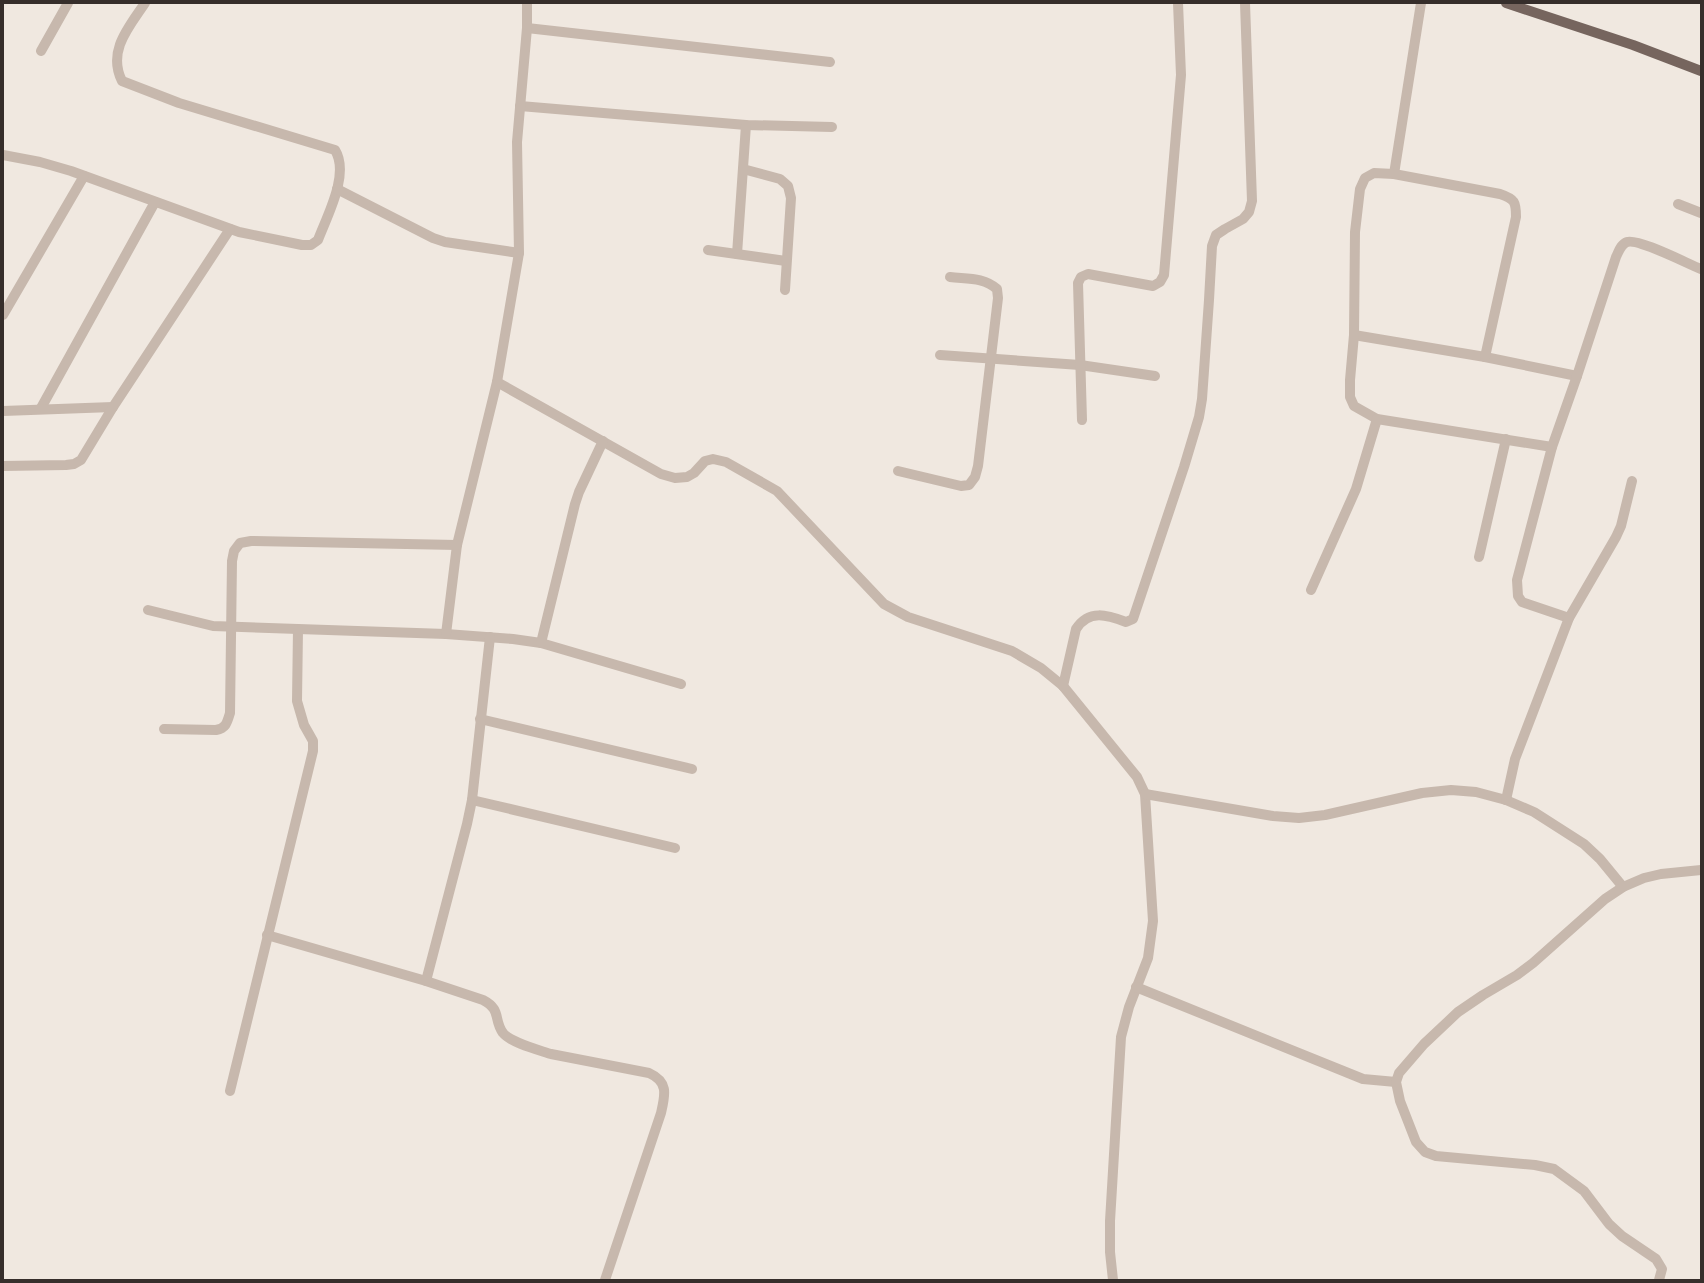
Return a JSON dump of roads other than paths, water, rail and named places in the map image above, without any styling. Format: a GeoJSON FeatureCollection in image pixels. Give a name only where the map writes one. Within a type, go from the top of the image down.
{"type":"FeatureCollection","features":[{"type":"Feature","properties":{"kind":"main road"},"geometry":{"type":"LineString","coordinates":[[1506,3],[1633,45],[1701,71]]}},
{"type":"Feature","properties":{"kind":"street"},"geometry":{"type":"LineString","coordinates":[[41,51],[68,3]]}},
{"type":"Feature","properties":{"kind":"street"},"geometry":{"type":"LineString","coordinates":[[3,155],[40,162],[84,176],[230,229],[302,245],[311,245],[318,240],[337,189],[341,165],[340,157],[335,150],[180,103],[122,81],[118,74],[117,52],[120,41],[145,3]]}},
{"type":"Feature","properties":{"kind":"street"},"geometry":{"type":"LineString","coordinates":[[446,634],[457,545],[497,382],[519,253],[517,142],[527,28],[527,3]]}},
{"type":"Feature","properties":{"kind":"street"},"geometry":{"type":"LineString","coordinates":[[1082,420],[1078,291],[1078,283],[1081,277],[1088,274],[1153,286],[1160,282],[1164,274],[1181,75],[1178,3]]}},
{"type":"Feature","properties":{"kind":"street"},"geometry":{"type":"LineString","coordinates":[[1062,686],[1076,630],[1080,623],[1087,618],[1103,614],[1126,622],[1133,619],[1184,467],[1199,417],[1202,399],[1212,246],[1216,235],[1243,219],[1249,212],[1252,201],[1245,3]]}},
{"type":"Feature","properties":{"kind":"street"},"geometry":{"type":"LineString","coordinates":[[1394,174],[1421,3]]}},
{"type":"Feature","properties":{"kind":"street"},"geometry":{"type":"LineString","coordinates":[[527,28],[830,62]]}},
{"type":"Feature","properties":{"kind":"street"},"geometry":{"type":"LineString","coordinates":[[520,106],[746,125],[832,127]]}},
{"type":"Feature","properties":{"kind":"street"},"geometry":{"type":"LineString","coordinates":[[737,254],[746,125]]}},
{"type":"Feature","properties":{"kind":"street"},"geometry":{"type":"LineString","coordinates":[[743,169],[780,179],[788,186],[791,198],[785,290]]}},
{"type":"Feature","properties":{"kind":"street"},"geometry":{"type":"LineString","coordinates":[[1485,357],[1516,217],[1516,205],[1510,198],[1500,194],[1394,174],[1374,173],[1365,178],[1360,188],[1355,232],[1354,335],[1350,380],[1350,396],[1354,406],[1377,419],[1552,446]]}},
{"type":"Feature","properties":{"kind":"street"},"geometry":{"type":"LineString","coordinates":[[3,316],[84,176]]}},
{"type":"Feature","properties":{"kind":"street"},"geometry":{"type":"LineString","coordinates":[[337,189],[433,238],[445,242],[519,253]]}},
{"type":"Feature","properties":{"kind":"street"},"geometry":{"type":"LineString","coordinates":[[42,408],[155,202]]}},
{"type":"Feature","properties":{"kind":"street"},"geometry":{"type":"LineString","coordinates":[[1678,204],[1701,213]]}},
{"type":"Feature","properties":{"kind":"street"},"geometry":{"type":"LineString","coordinates":[[3,466],[74,464],[81,460],[88,452],[113,407],[230,229]]}},
{"type":"Feature","properties":{"kind":"street"},"geometry":{"type":"LineString","coordinates":[[1569,618],[1522,602],[1518,596],[1517,580],[1552,446],[1577,376],[1616,257],[1621,247],[1628,241],[1639,242],[1701,269]]}},
{"type":"Feature","properties":{"kind":"street"},"geometry":{"type":"LineString","coordinates":[[708,250],[786,261]]}},
{"type":"Feature","properties":{"kind":"street"},"geometry":{"type":"LineString","coordinates":[[898,470],[961,486],[969,484],[975,477],[978,466],[998,298],[997,289],[990,283],[983,280],[950,277]]}},
{"type":"Feature","properties":{"kind":"street"},"geometry":{"type":"LineString","coordinates":[[1354,335],[1485,357],[1577,376]]}},
{"type":"Feature","properties":{"kind":"street"},"geometry":{"type":"LineString","coordinates":[[940,355],[991,360],[1080,365],[1155,376]]}},
{"type":"Feature","properties":{"kind":"street"},"geometry":{"type":"LineString","coordinates":[[497,382],[661,474],[676,478],[687,477],[705,461],[713,458],[726,462],[777,491],[884,604],[908,618],[1012,651],[1041,668],[1062,686],[1137,777],[1145,794],[1153,921],[1148,958],[1129,1007],[1121,1045],[1110,1221],[1110,1252],[1113,1280]]}},
{"type":"Feature","properties":{"kind":"street"},"geometry":{"type":"LineString","coordinates":[[3,411],[42,408],[113,407]]}},
{"type":"Feature","properties":{"kind":"street"},"geometry":{"type":"LineString","coordinates":[[1310,590],[1356,489],[1377,419]]}},
{"type":"Feature","properties":{"kind":"street"},"geometry":{"type":"LineString","coordinates":[[1479,557],[1506,439]]}},
{"type":"Feature","properties":{"kind":"street"},"geometry":{"type":"LineString","coordinates":[[541,643],[575,504],[579,492],[604,441]]}},
{"type":"Feature","properties":{"kind":"street"},"geometry":{"type":"LineString","coordinates":[[1506,800],[1515,759],[1569,618],[1616,537],[1621,526],[1632,481]]}},
{"type":"Feature","properties":{"kind":"street"},"geometry":{"type":"LineString","coordinates":[[164,729],[216,730],[222,729],[227,723],[230,713],[232,561],[234,551],[240,543],[251,541],[289,541],[457,545]]}},
{"type":"Feature","properties":{"kind":"street"},"geometry":{"type":"LineString","coordinates":[[148,610],[213,626],[446,634],[541,643],[681,684]]}},
{"type":"Feature","properties":{"kind":"street"},"geometry":{"type":"LineString","coordinates":[[230,1091],[313,752],[313,741],[304,725],[297,701],[298,629]]}},
{"type":"Feature","properties":{"kind":"street"},"geometry":{"type":"LineString","coordinates":[[426,981],[464,838],[472,800],[490,637]]}},
{"type":"Feature","properties":{"kind":"street"},"geometry":{"type":"LineString","coordinates":[[480,719],[692,769]]}},
{"type":"Feature","properties":{"kind":"street"},"geometry":{"type":"LineString","coordinates":[[1145,794],[1273,816],[1299,818],[1325,815],[1422,793],[1476,792],[1506,800],[1534,812],[1584,844],[1600,859],[1623,887]]}},
{"type":"Feature","properties":{"kind":"street"},"geometry":{"type":"LineString","coordinates":[[472,800],[675,848]]}},
{"type":"Feature","properties":{"kind":"street"},"geometry":{"type":"LineString","coordinates":[[1659,1280],[1662,1269],[1656,1259],[1622,1236],[1609,1224],[1584,1191],[1554,1169],[1535,1165],[1436,1156],[1425,1152],[1416,1142],[1400,1101],[1396,1082],[1399,1073],[1424,1044],[1458,1012],[1517,975],[1605,899],[1623,887],[1644,878],[1661,874],[1701,870]]}},
{"type":"Feature","properties":{"kind":"street"},"geometry":{"type":"LineString","coordinates":[[267,935],[426,981],[468,994],[490,1003],[496,1010],[503,1032],[508,1037],[522,1044],[552,1054],[649,1073],[658,1077],[664,1086],[664,1098],[661,1113],[605,1280]]}},
{"type":"Feature","properties":{"kind":"street"},"geometry":{"type":"LineString","coordinates":[[1136,987],[1363,1079],[1396,1082]]}}]}
